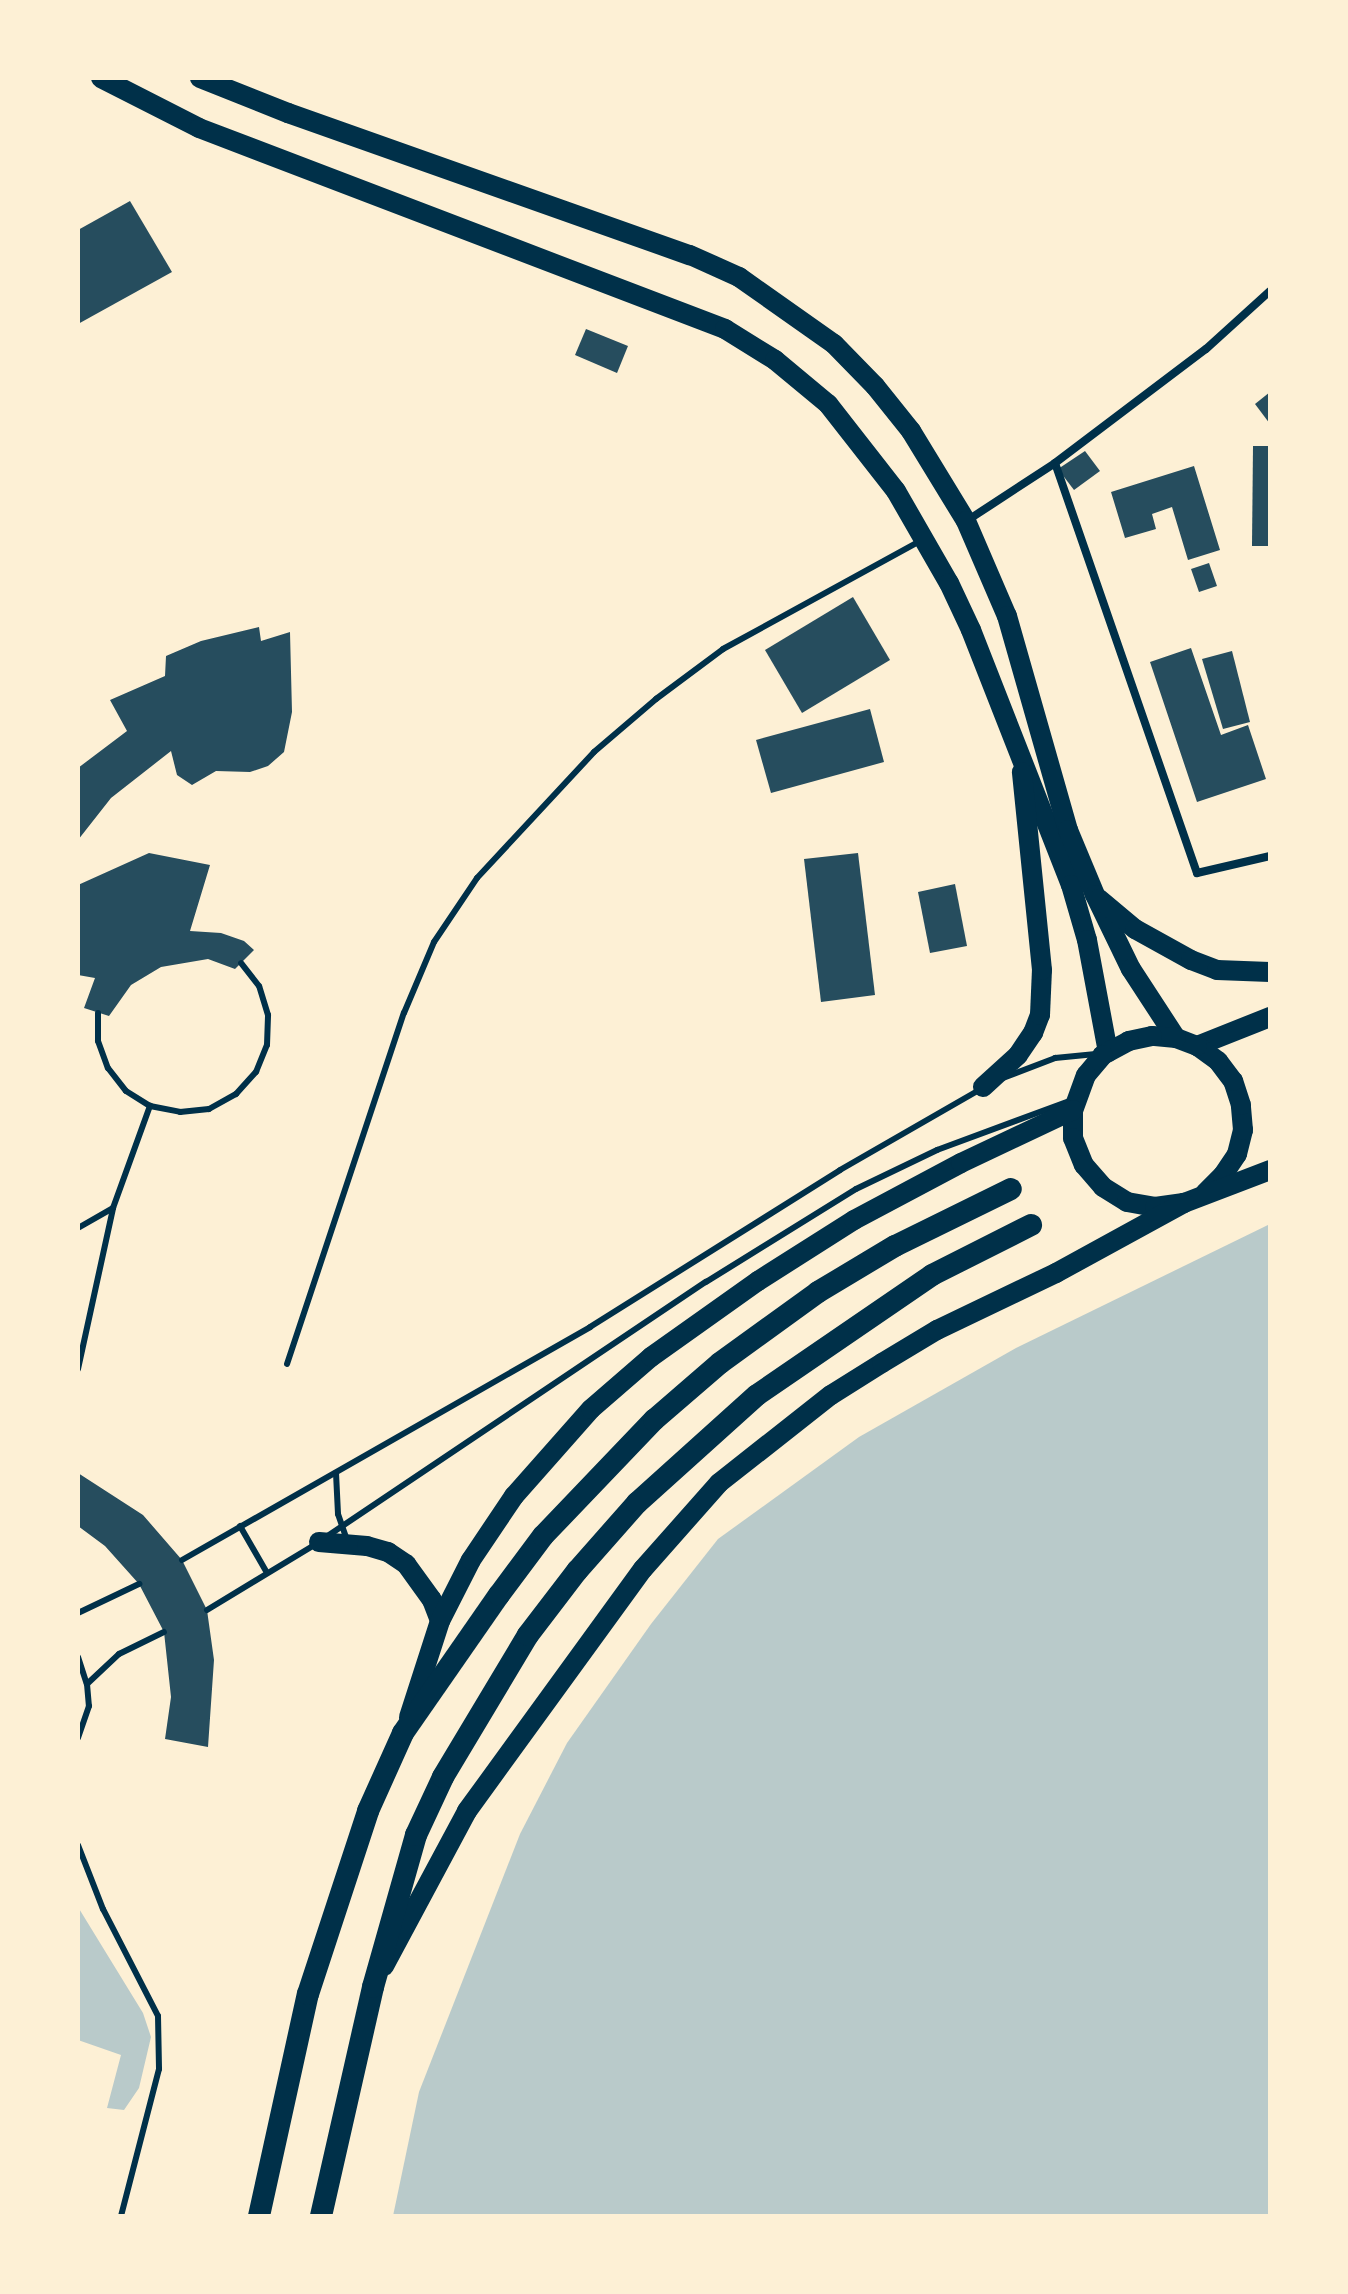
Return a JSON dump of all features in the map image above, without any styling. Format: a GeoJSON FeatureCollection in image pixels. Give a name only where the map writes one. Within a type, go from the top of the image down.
{"type":"FeatureCollection","features":[{"type":"Feature","properties":{"kind":"highway"},"geometry":{"type":"LineString","coordinates":[[259,2216],[308,1994],[368,1811],[403,1733],[543,1536],[654,1420],[720,1363],[818,1292],[895,1246],[1011,1189]]}},
{"type":"Feature","properties":{"kind":"highway"},"geometry":{"type":"LineString","coordinates":[[321,2216],[373,1987],[407,1860],[443,1777],[528,1635],[577,1571],[637,1503],[757,1395],[932,1275],[1031,1225]]}},
{"type":"Feature","properties":{"kind":"main road"},"geometry":{"type":"LineString","coordinates":[[101,78],[199,128],[725,329],[775,360],[828,404],[888,481],[924,540],[971,630],[1019,744],[1079,912],[1100,995],[1106,1053]]}},
{"type":"Feature","properties":{"kind":"main road"},"geometry":{"type":"LineString","coordinates":[[200,78],[288,113],[690,255],[739,277],[834,344],[875,386],[919,443],[966,521],[1007,616],[1068,830],[1131,969],[1176,1038]]}},
{"type":"Feature","properties":{"kind":"main road"},"geometry":{"type":"LineString","coordinates":[[983,1087],[1018,1055],[1033,1033],[1040,1015],[1042,970],[1019,744]]}},
{"type":"Feature","properties":{"kind":"main road"},"geometry":{"type":"LineString","coordinates":[[1095,895],[1135,929],[1191,960],[1217,970],[1270,972]]}},
{"type":"Feature","properties":{"kind":"main road"},"geometry":{"type":"LineString","coordinates":[[1197,1046],[1270,1017]]}},
{"type":"Feature","properties":{"kind":"main road"},"geometry":{"type":"LineString","coordinates":[[1184,1203],[1155,1207],[1127,1202],[1103,1187],[1084,1165],[1073,1138],[1074,1104],[1086,1075],[1106,1053],[1129,1041],[1152,1036],[1176,1038],[1197,1046],[1218,1061],[1233,1081],[1241,1105],[1243,1130],[1237,1154],[1223,1175],[1205,1193]]}},
{"type":"Feature","properties":{"kind":"main road"},"geometry":{"type":"LineString","coordinates":[[403,1733],[440,1621],[471,1560],[514,1496],[591,1409],[651,1357],[758,1281],[854,1220],[1074,1104]]}},
{"type":"Feature","properties":{"kind":"main road"},"geometry":{"type":"LineString","coordinates":[[373,1987],[467,1811],[643,1569],[719,1483],[831,1395],[910,1346],[1056,1273],[1184,1203],[1270,1170]]}},
{"type":"Feature","properties":{"kind":"main road"},"geometry":{"type":"LineString","coordinates":[[319,1542],[345,1535],[388,1552],[406,1564],[432,1600],[440,1621]]}},
{"type":"Feature","properties":{"kind":"street"},"geometry":{"type":"LineString","coordinates":[[966,521],[1055,463],[1206,349],[1270,291]]}},
{"type":"Feature","properties":{"kind":"street"},"geometry":{"type":"LineString","coordinates":[[1055,463],[1197,873],[1270,856]]}},
{"type":"Feature","properties":{"kind":"lane"},"geometry":{"type":"LineString","coordinates":[[287,1364],[404,1013],[434,942],[477,878],[594,752],[656,699],[723,649],[924,540]]}},
{"type":"Feature","properties":{"kind":"lane"},"geometry":{"type":"LineString","coordinates":[[98,1013],[98,1041],[108,1068],[126,1091],[150,1106],[180,1112],[209,1109],[236,1094],[256,1072],[267,1045],[268,1015],[259,986],[241,963]]}},
{"type":"Feature","properties":{"kind":"lane"},"geometry":{"type":"LineString","coordinates":[[182,1560],[638,1298],[840,1170],[983,1087],[1055,1058],[1106,1053]]}},
{"type":"Feature","properties":{"kind":"lane"},"geometry":{"type":"LineString","coordinates":[[336,1473],[336,1500],[345,1535],[693,1291],[856,1189],[937,1150],[1074,1104]]}},
{"type":"Feature","properties":{"kind":"lane"},"geometry":{"type":"LineString","coordinates":[[78,1369],[113,1208],[150,1106]]}},
{"type":"Feature","properties":{"kind":"lane"},"geometry":{"type":"LineString","coordinates":[[78,1228],[113,1208]]}},
{"type":"Feature","properties":{"kind":"lane"},"geometry":{"type":"LineString","coordinates":[[240,1526],[267,1573]]}},
{"type":"Feature","properties":{"kind":"lane"},"geometry":{"type":"LineString","coordinates":[[207,1610],[319,1542]]}},
{"type":"Feature","properties":{"kind":"lane"},"geometry":{"type":"LineString","coordinates":[[78,1613],[139,1584]]}},
{"type":"Feature","properties":{"kind":"lane"},"geometry":{"type":"LineString","coordinates":[[87,1684],[119,1654],[164,1632]]}},
{"type":"Feature","properties":{"kind":"lane"},"geometry":{"type":"LineString","coordinates":[[78,1657],[87,1684],[89,1706],[78,1738]]}},
{"type":"Feature","properties":{"kind":"lane"},"geometry":{"type":"LineString","coordinates":[[78,1845],[103,1909],[158,2016],[159,2069],[121,2216]]}},
{"type":"Feature","properties":{"kind":"shaded area"},"geometry":{"type":"Polygon","coordinates":[[[1270,1224],[1270,2216],[393,2216],[419,2092],[520,1834],[567,1743],[651,1624],[718,1539],[859,1437],[1016,1348],[1270,1224]]]}},
{"type":"Feature","properties":{"kind":"shaded area"},"geometry":{"type":"Polygon","coordinates":[[[78,1907],[143,2013],[151,2037],[139,2088],[124,2110],[107,2108],[121,2055],[78,2040],[78,1907]]]}},
{"type":"Feature","properties":{"kind":"building"},"geometry":{"type":"Polygon","coordinates":[[[130,201],[172,272],[78,324],[78,230],[130,201]]]}},
{"type":"Feature","properties":{"kind":"building"},"geometry":{"type":"Polygon","coordinates":[[[586,329],[628,346],[617,373],[575,355],[586,329]]]}},
{"type":"Feature","properties":{"kind":"building"},"geometry":{"type":"Polygon","coordinates":[[[1270,392],[1270,424],[1255,404],[1270,392]]]}},
{"type":"Feature","properties":{"kind":"building"},"geometry":{"type":"Polygon","coordinates":[[[1253,446],[1270,446],[1270,546],[1252,546],[1253,446]]]}},
{"type":"Feature","properties":{"kind":"building"},"geometry":{"type":"Polygon","coordinates":[[[1085,451],[1100,471],[1074,490],[1058,469],[1085,451]]]}},
{"type":"Feature","properties":{"kind":"building"},"geometry":{"type":"Polygon","coordinates":[[[1194,466],[1220,550],[1188,560],[1172,507],[1152,514],[1156,529],[1125,538],[1111,492],[1194,466]]]}},
{"type":"Feature","properties":{"kind":"building"},"geometry":{"type":"Polygon","coordinates":[[[1209,563],[1217,586],[1199,592],[1191,569],[1209,563]]]}},
{"type":"Feature","properties":{"kind":"building"},"geometry":{"type":"Polygon","coordinates":[[[853,597],[890,660],[802,713],[765,650],[853,597]]]}},
{"type":"Feature","properties":{"kind":"building"},"geometry":{"type":"Polygon","coordinates":[[[259,627],[261,641],[290,632],[292,712],[284,752],[268,766],[250,772],[216,771],[192,785],[177,775],[171,751],[111,798],[78,840],[78,768],[127,731],[110,700],[165,676],[166,656],[201,641],[259,627]]]}},
{"type":"Feature","properties":{"kind":"building"},"geometry":{"type":"Polygon","coordinates":[[[1191,648],[1221,735],[1248,725],[1266,779],[1197,802],[1150,662],[1191,648]]]}},
{"type":"Feature","properties":{"kind":"building"},"geometry":{"type":"Polygon","coordinates":[[[1232,651],[1250,722],[1223,729],[1202,659],[1232,651]]]}},
{"type":"Feature","properties":{"kind":"building"},"geometry":{"type":"Polygon","coordinates":[[[870,709],[884,762],[771,793],[756,740],[870,709]]]}},
{"type":"Feature","properties":{"kind":"building"},"geometry":{"type":"Polygon","coordinates":[[[149,853],[210,865],[190,931],[221,933],[244,941],[254,950],[235,969],[208,959],[161,967],[131,985],[109,1016],[84,1008],[95,978],[78,975],[78,885],[149,853]]]}},
{"type":"Feature","properties":{"kind":"building"},"geometry":{"type":"Polygon","coordinates":[[[858,853],[875,995],[821,1002],[804,859],[858,853]]]}},
{"type":"Feature","properties":{"kind":"building"},"geometry":{"type":"Polygon","coordinates":[[[955,884],[967,946],[930,953],[918,892],[955,884]]]}},
{"type":"Feature","properties":{"kind":"building"},"geometry":{"type":"Polygon","coordinates":[[[78,1473],[143,1515],[182,1560],[207,1610],[214,1660],[208,1747],[165,1739],[171,1697],[164,1632],[139,1584],[105,1546],[78,1526],[78,1473]]]}}]}
